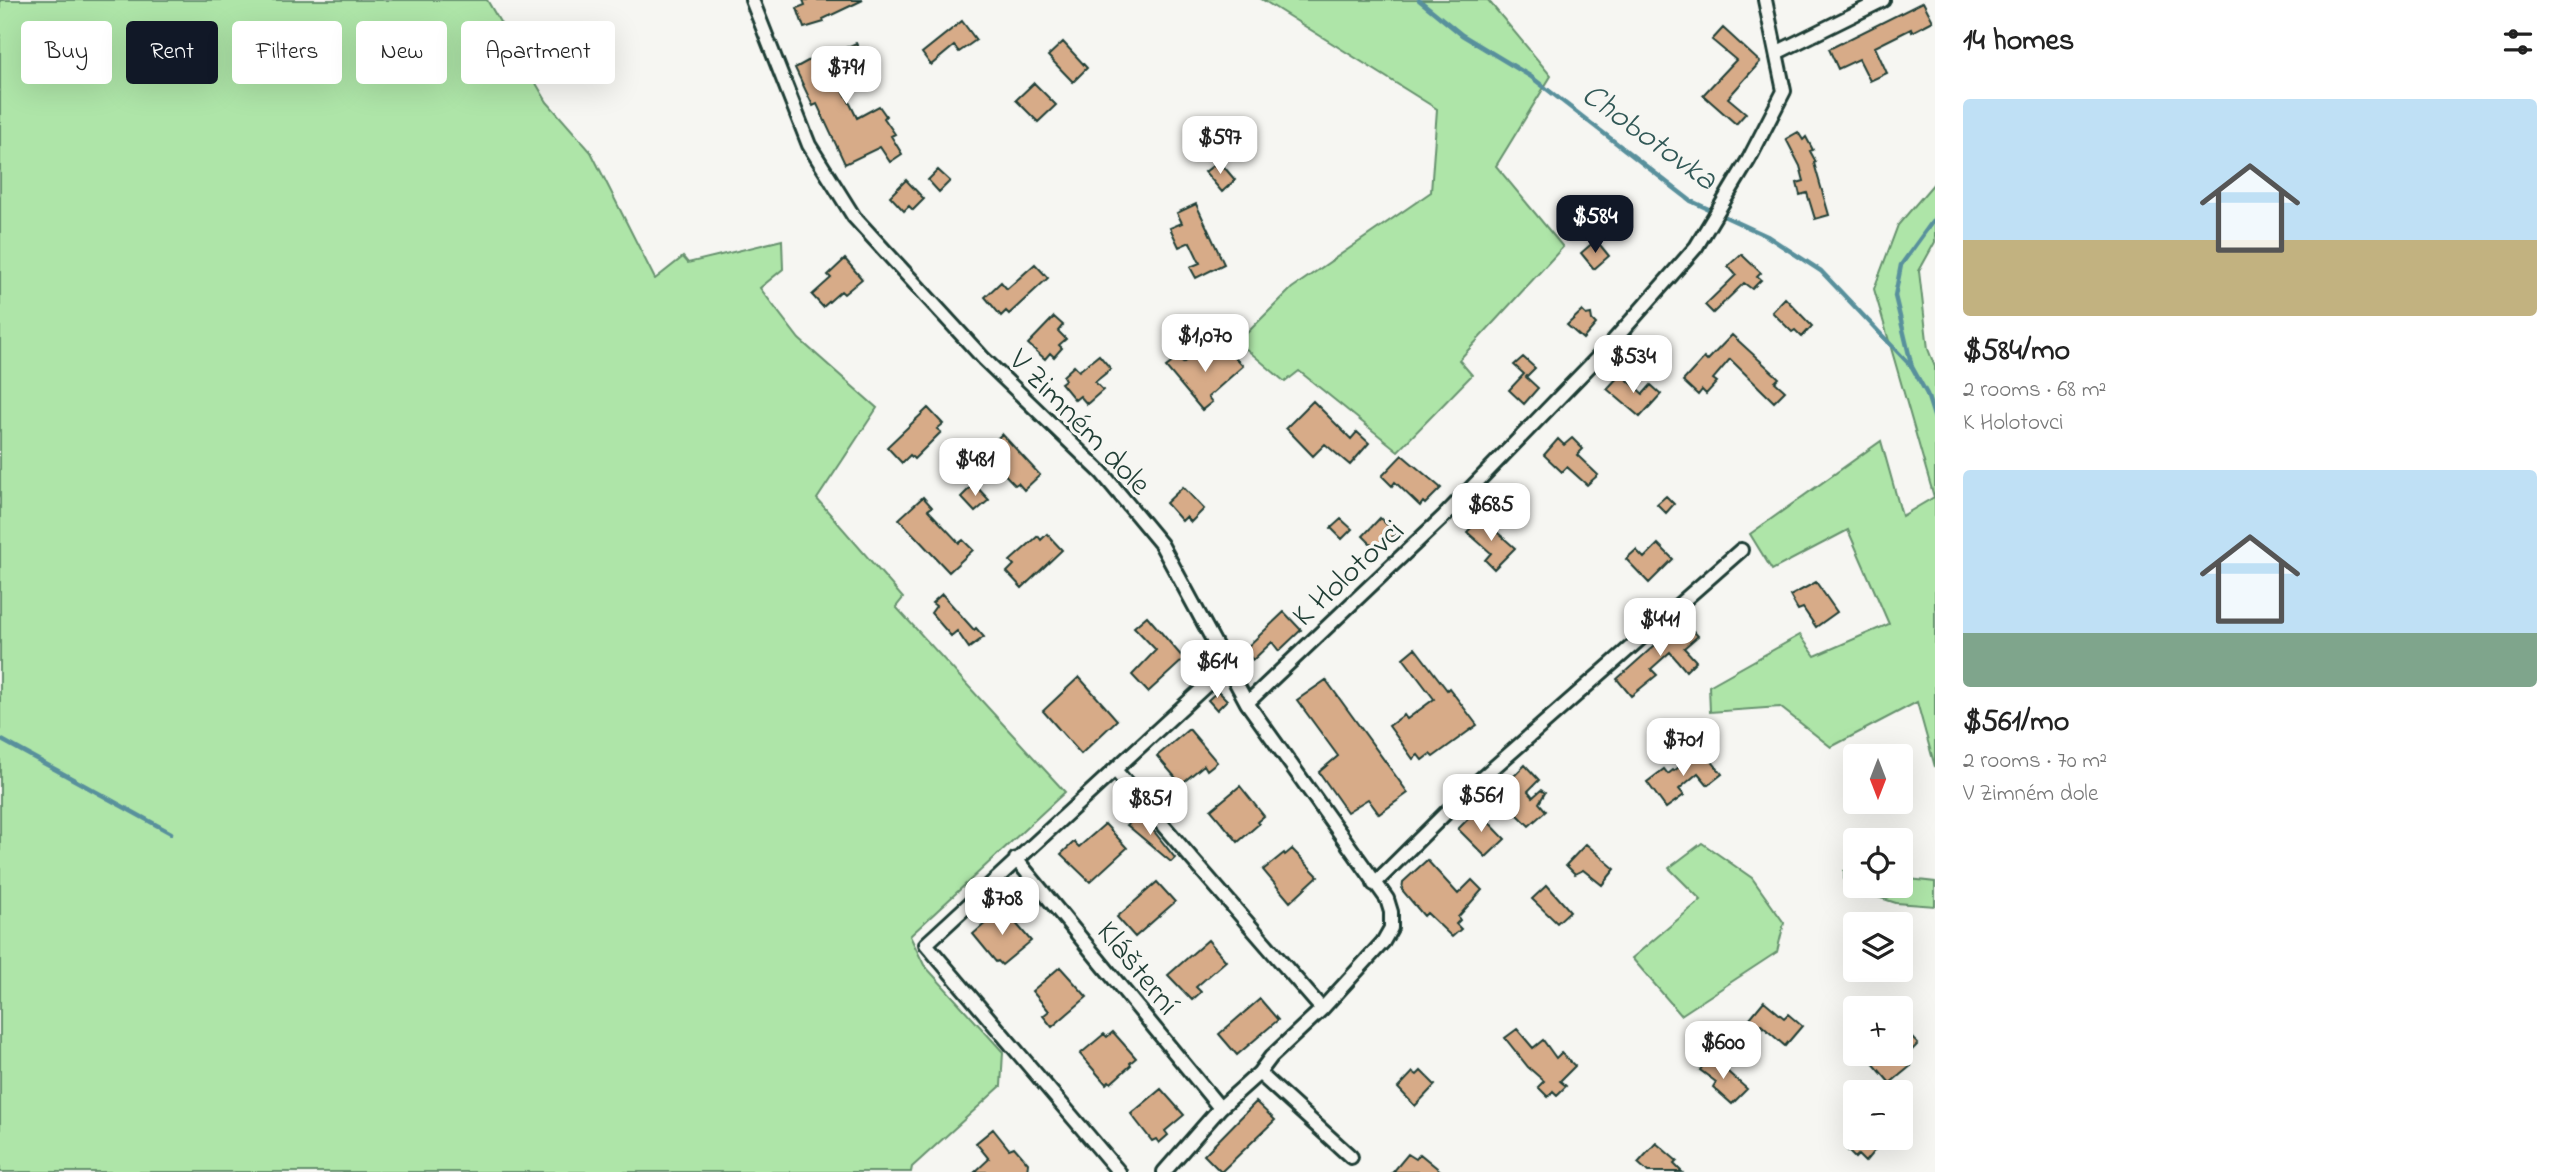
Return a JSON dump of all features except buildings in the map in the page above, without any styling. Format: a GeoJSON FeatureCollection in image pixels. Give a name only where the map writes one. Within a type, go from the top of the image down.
{"type":"FeatureCollection","features":[{"type":"Feature","properties":{"kind":"street","name":"V Zimném dole"},"geometry":{"type":"LineString","coordinates":[[752,0],[809,145],[854,217],[984,359],[1102,473],[1161,544],[1247,703],[1387,899],[1391,912],[1391,928],[1384,942],[1322,1009]]}},
{"type":"Feature","properties":{"kind":"street","name":"K Holotovci"},"geometry":{"type":"LineString","coordinates":[[1247,703],[1444,516],[1608,347],[1696,247],[1749,159],[1784,91],[1765,0]]}},
{"type":"Feature","properties":{"kind":"street"},"geometry":{"type":"LineString","coordinates":[[1778,52],[1883,0]]}},
{"type":"Feature","properties":{"kind":"street"},"geometry":{"type":"LineString","coordinates":[[1374,884],[1474,785],[1741,550]]}},
{"type":"Feature","properties":{"kind":"street"},"geometry":{"type":"LineString","coordinates":[[1119,1172],[926,944],[1227,666]]}},
{"type":"Feature","properties":{"kind":"street"},"geometry":{"type":"LineString","coordinates":[[1115,770],[1322,1009],[1220,1108],[1164,1172]]}},
{"type":"Feature","properties":{"kind":"street","name":"Klášterní"},"geometry":{"type":"LineString","coordinates":[[1016,859],[1220,1108]]}},
{"type":"Feature","properties":{"kind":"street"},"geometry":{"type":"LineString","coordinates":[[1259,1073],[1351,1157]]}},
{"type":"Feature","properties":{"kind":"green space"},"geometry":{"type":"Polygon","coordinates":[[[0,0],[487,0],[499,21],[461,21],[461,84],[536,84],[547,102],[591,152],[655,279],[683,257],[688,263],[782,240],[783,269],[760,288],[799,339],[877,408],[817,499],[903,598],[896,607],[1065,792],[910,936],[924,965],[1003,1052],[1001,1086],[912,1167],[911,1172],[0,1172],[0,0]]]}},
{"type":"Feature","properties":{"kind":"green space"},"geometry":{"type":"Polygon","coordinates":[[[1263,0],[1488,0],[1551,76],[1496,166],[1563,247],[1459,360],[1472,375],[1398,451],[1299,371],[1285,382],[1238,342],[1292,288],[1431,192],[1437,109],[1263,0]]]}},
{"type":"Feature","properties":{"kind":"green space"},"geometry":{"type":"Polygon","coordinates":[[[1935,182],[1935,242],[1919,271],[1928,349],[1935,367],[1935,767],[1917,702],[1831,747],[1780,707],[1710,712],[1709,686],[1800,635],[1815,656],[1889,624],[1848,530],[1772,570],[1750,534],[1881,441],[1902,516],[1934,497],[1874,289],[1898,225],[1935,182]]]}},
{"type":"Feature","properties":{"kind":"green space"},"geometry":{"type":"Polygon","coordinates":[[[1702,843],[1752,878],[1784,923],[1777,952],[1681,1015],[1632,958],[1701,900],[1669,868],[1702,843]]]}},
{"type":"Feature","properties":{"kind":"green space"},"geometry":{"type":"Polygon","coordinates":[[[1913,879],[1935,882],[1935,906],[1896,903],[1881,898],[1913,898],[1913,879]]]}},
{"type":"Feature","properties":{"kind":"waterway","name":"Chobotovka"},"geometry":{"type":"LineString","coordinates":[[1419,0],[1462,35],[1530,76],[1691,201],[1767,236],[1821,271],[1912,367]]}},
{"type":"Feature","properties":{"kind":"waterway"},"geometry":{"type":"LineString","coordinates":[[1935,218],[1901,265],[1895,296],[1912,367],[1927,394],[1935,419]]}},
{"type":"Feature","properties":{"kind":"waterway"},"geometry":{"type":"LineString","coordinates":[[0,739],[171,833]]}}]}
